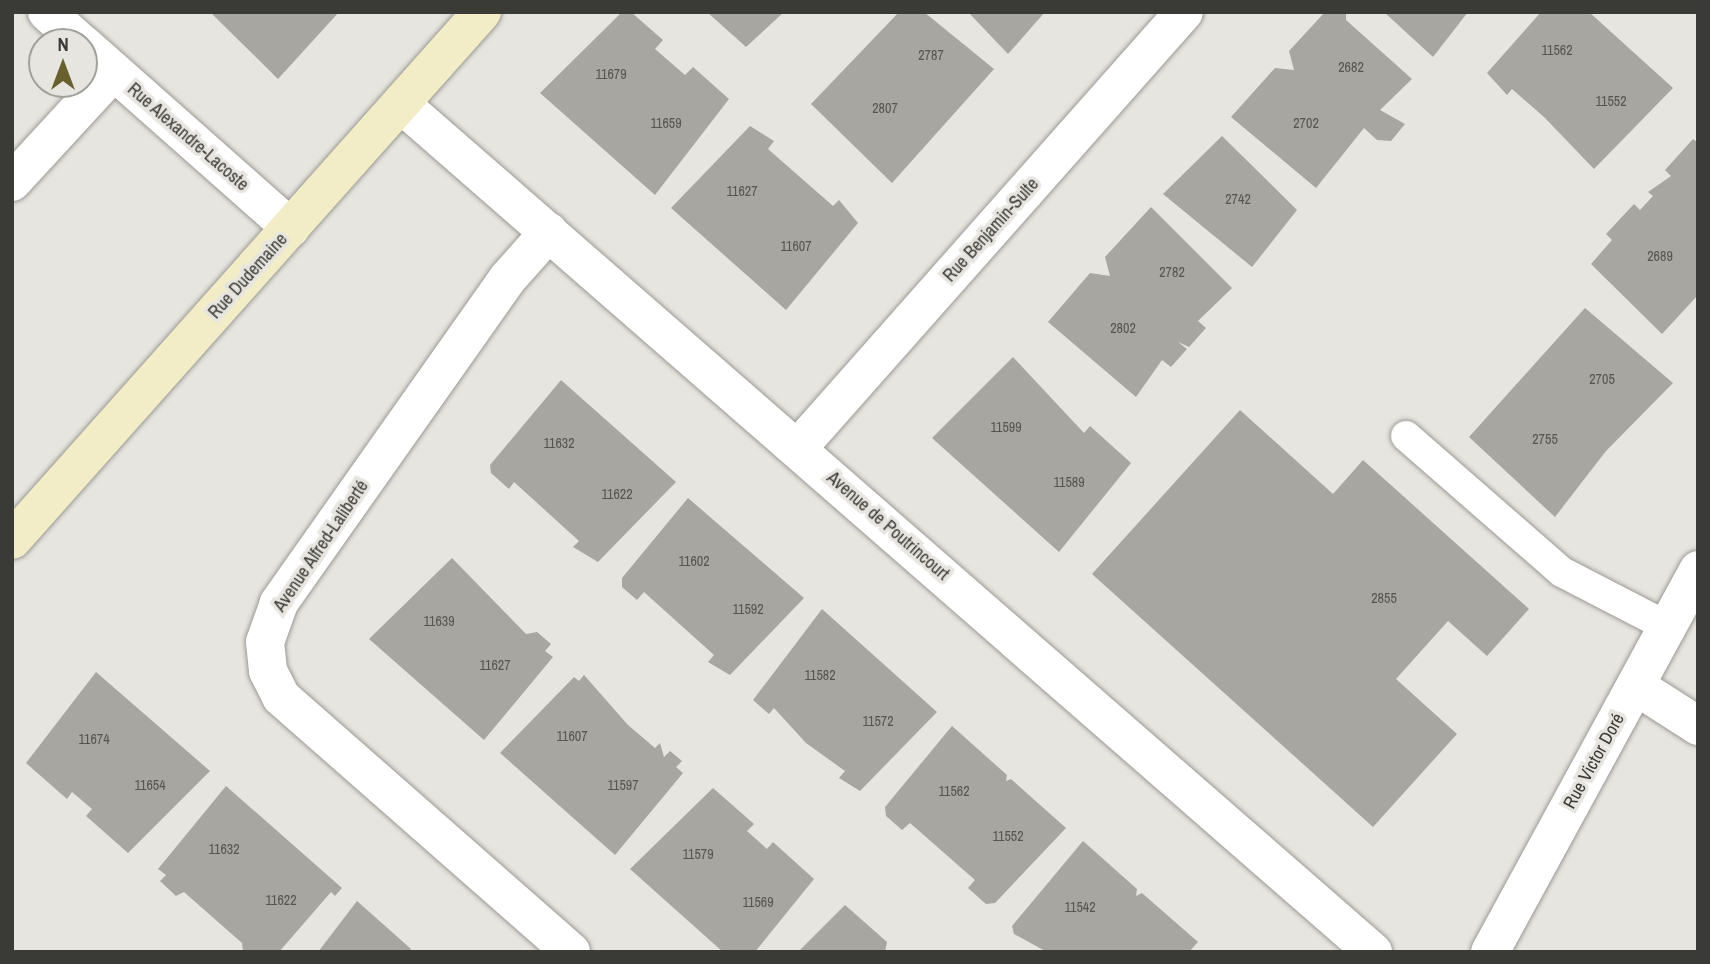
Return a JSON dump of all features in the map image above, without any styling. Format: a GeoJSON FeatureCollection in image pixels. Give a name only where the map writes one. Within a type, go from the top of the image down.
{"type":"FeatureCollection","features":[{"type":"Feature","properties":{"kind":"street","name":"Rue Alexandre-Lacoste"},"geometry":{"type":"LineString","coordinates":[[47,12],[64,28]]}},
{"type":"Feature","properties":{"kind":"street","name":"Rue Dudemaine"},"geometry":{"type":"LineString","coordinates":[[12,540],[482,12]]}},
{"type":"Feature","properties":{"kind":"street","name":"Rue Benjamin-Sulte"},"geometry":{"type":"LineString","coordinates":[[798,448],[1184,12]]}},
{"type":"Feature","properties":{"kind":"street","name":"Rue Alexandre-Lacoste"},"geometry":{"type":"LineString","coordinates":[[98,58],[291,228]]}},
{"type":"Feature","properties":{"kind":"street"},"geometry":{"type":"LineString","coordinates":[[12,182],[113,72]]}},
{"type":"Feature","properties":{"kind":"street","name":"Avenue de Poutrincourt"},"geometry":{"type":"LineString","coordinates":[[401,104],[1373,952]]}},
{"type":"Feature","properties":{"kind":"street","name":"Avenue Alfred-Laliberté"},"geometry":{"type":"LineString","coordinates":[[549,232],[508,278],[279,603],[265,642],[268,671],[281,697],[571,952]]}},
{"type":"Feature","properties":{"kind":"street","name":"Rue Victor Doré"},"geometry":{"type":"LineString","coordinates":[[1490,952],[1698,570]]}},
{"type":"Feature","properties":{"kind":"street"},"geometry":{"type":"LineString","coordinates":[[1636,686],[1698,726]]}},
{"type":"Feature","properties":{"kind":"lane"},"geometry":{"type":"LineString","coordinates":[[1406,436],[1562,572],[1668,627]]}},
{"type":"Feature","properties":{"kind":"building"},"geometry":{"type":"Polygon","coordinates":[[[210,12],[339,12],[278,79],[210,12]]]}},
{"type":"Feature","properties":{"kind":"building"},"geometry":{"type":"Polygon","coordinates":[[[622,12],[631,12],[663,40],[655,49],[685,75],[693,67],[729,99],[655,195],[540,93],[622,12]]]}},
{"type":"Feature","properties":{"kind":"building"},"geometry":{"type":"Polygon","coordinates":[[[707,12],[784,12],[746,47],[707,12]]]}},
{"type":"Feature","properties":{"kind":"building"},"geometry":{"type":"Polygon","coordinates":[[[899,12],[924,12],[994,69],[892,183],[811,104],[899,12]]]}},
{"type":"Feature","properties":{"kind":"building"},"geometry":{"type":"Polygon","coordinates":[[[968,12],[1045,12],[1008,54],[968,12]]]}},
{"type":"Feature","properties":{"kind":"building"},"geometry":{"type":"Polygon","coordinates":[[[1325,12],[1346,12],[1346,20],[1412,79],[1380,110],[1405,124],[1391,141],[1377,140],[1364,128],[1316,188],[1231,117],[1275,68],[1294,70],[1289,51],[1325,12]]]}},
{"type":"Feature","properties":{"kind":"building"},"geometry":{"type":"Polygon","coordinates":[[[1384,12],[1468,12],[1433,57],[1384,12]]]}},
{"type":"Feature","properties":{"kind":"building"},"geometry":{"type":"Polygon","coordinates":[[[1541,12],[1589,12],[1673,88],[1594,169],[1544,117],[1512,89],[1507,95],[1487,73],[1541,12]]]}},
{"type":"Feature","properties":{"kind":"building"},"geometry":{"type":"Polygon","coordinates":[[[750,126],[774,141],[768,149],[833,206],[839,200],[858,223],[786,310],[671,208],[750,126]]]}},
{"type":"Feature","properties":{"kind":"building"},"geometry":{"type":"Polygon","coordinates":[[[1222,136],[1297,210],[1252,267],[1163,194],[1222,136]]]}},
{"type":"Feature","properties":{"kind":"building"},"geometry":{"type":"Polygon","coordinates":[[[1693,139],[1698,143],[1698,295],[1662,334],[1591,264],[1612,240],[1606,234],[1634,204],[1640,210],[1653,196],[1648,192],[1671,176],[1665,170],[1693,139]]]}},
{"type":"Feature","properties":{"kind":"building"},"geometry":{"type":"Polygon","coordinates":[[[1151,207],[1232,288],[1198,321],[1206,328],[1189,347],[1178,342],[1187,349],[1171,367],[1162,360],[1136,397],[1048,322],[1090,273],[1110,276],[1105,257],[1151,207]]]}},
{"type":"Feature","properties":{"kind":"building"},"geometry":{"type":"Polygon","coordinates":[[[1585,308],[1673,383],[1606,451],[1555,517],[1469,437],[1585,308]]]}},
{"type":"Feature","properties":{"kind":"building"},"geometry":{"type":"Polygon","coordinates":[[[1013,357],[1084,433],[1090,426],[1131,463],[1059,552],[932,438],[1013,357]]]}},
{"type":"Feature","properties":{"kind":"building"},"geometry":{"type":"Polygon","coordinates":[[[561,380],[676,482],[598,562],[573,547],[579,541],[514,482],[509,489],[491,473],[490,465],[561,380]]]}},
{"type":"Feature","properties":{"kind":"building"},"geometry":{"type":"Polygon","coordinates":[[[1240,410],[1333,494],[1363,460],[1529,609],[1487,656],[1448,621],[1396,679],[1457,734],[1373,827],[1092,574],[1240,410]]]}},
{"type":"Feature","properties":{"kind":"building"},"geometry":{"type":"Polygon","coordinates":[[[688,498],[804,598],[730,675],[708,662],[714,655],[644,592],[637,600],[622,587],[622,578],[688,498]]]}},
{"type":"Feature","properties":{"kind":"building"},"geometry":{"type":"Polygon","coordinates":[[[452,558],[526,634],[537,632],[551,644],[545,651],[553,657],[484,740],[369,639],[452,558]]]}},
{"type":"Feature","properties":{"kind":"building"},"geometry":{"type":"Polygon","coordinates":[[[822,609],[937,712],[860,791],[839,778],[845,771],[806,743],[774,708],[769,714],[753,700],[822,609]]]}},
{"type":"Feature","properties":{"kind":"building"},"geometry":{"type":"Polygon","coordinates":[[[96,672],[210,771],[128,853],[86,816],[92,809],[72,792],[67,799],[26,763],[96,672]]]}},
{"type":"Feature","properties":{"kind":"building"},"geometry":{"type":"Polygon","coordinates":[[[584,675],[628,725],[655,748],[660,743],[664,757],[670,751],[682,761],[676,767],[683,773],[615,855],[500,753],[574,677],[579,681],[584,675]]]}},
{"type":"Feature","properties":{"kind":"building"},"geometry":{"type":"Polygon","coordinates":[[[952,726],[1007,775],[1006,781],[1011,779],[1066,828],[995,903],[986,904],[968,888],[975,880],[910,823],[902,830],[886,816],[885,807],[952,726]]]}},
{"type":"Feature","properties":{"kind":"building"},"geometry":{"type":"Polygon","coordinates":[[[226,786],[342,888],[335,896],[331,892],[279,952],[243,952],[242,943],[184,892],[176,896],[160,881],[166,875],[158,869],[226,786]]]}},
{"type":"Feature","properties":{"kind":"building"},"geometry":{"type":"Polygon","coordinates":[[[713,788],[754,824],[747,831],[767,849],[773,842],[814,879],[755,952],[723,952],[630,869],[713,788]]]}},
{"type":"Feature","properties":{"kind":"building"},"geometry":{"type":"Polygon","coordinates":[[[1083,841],[1137,889],[1136,896],[1142,893],[1198,942],[1189,952],[1047,952],[1014,934],[1012,926],[1083,841]]]}},
{"type":"Feature","properties":{"kind":"building"},"geometry":{"type":"Polygon","coordinates":[[[357,901],[411,949],[408,952],[318,952],[357,901]]]}},
{"type":"Feature","properties":{"kind":"building"},"geometry":{"type":"Polygon","coordinates":[[[845,905],[887,942],[885,952],[798,952],[845,905]]]}}]}
